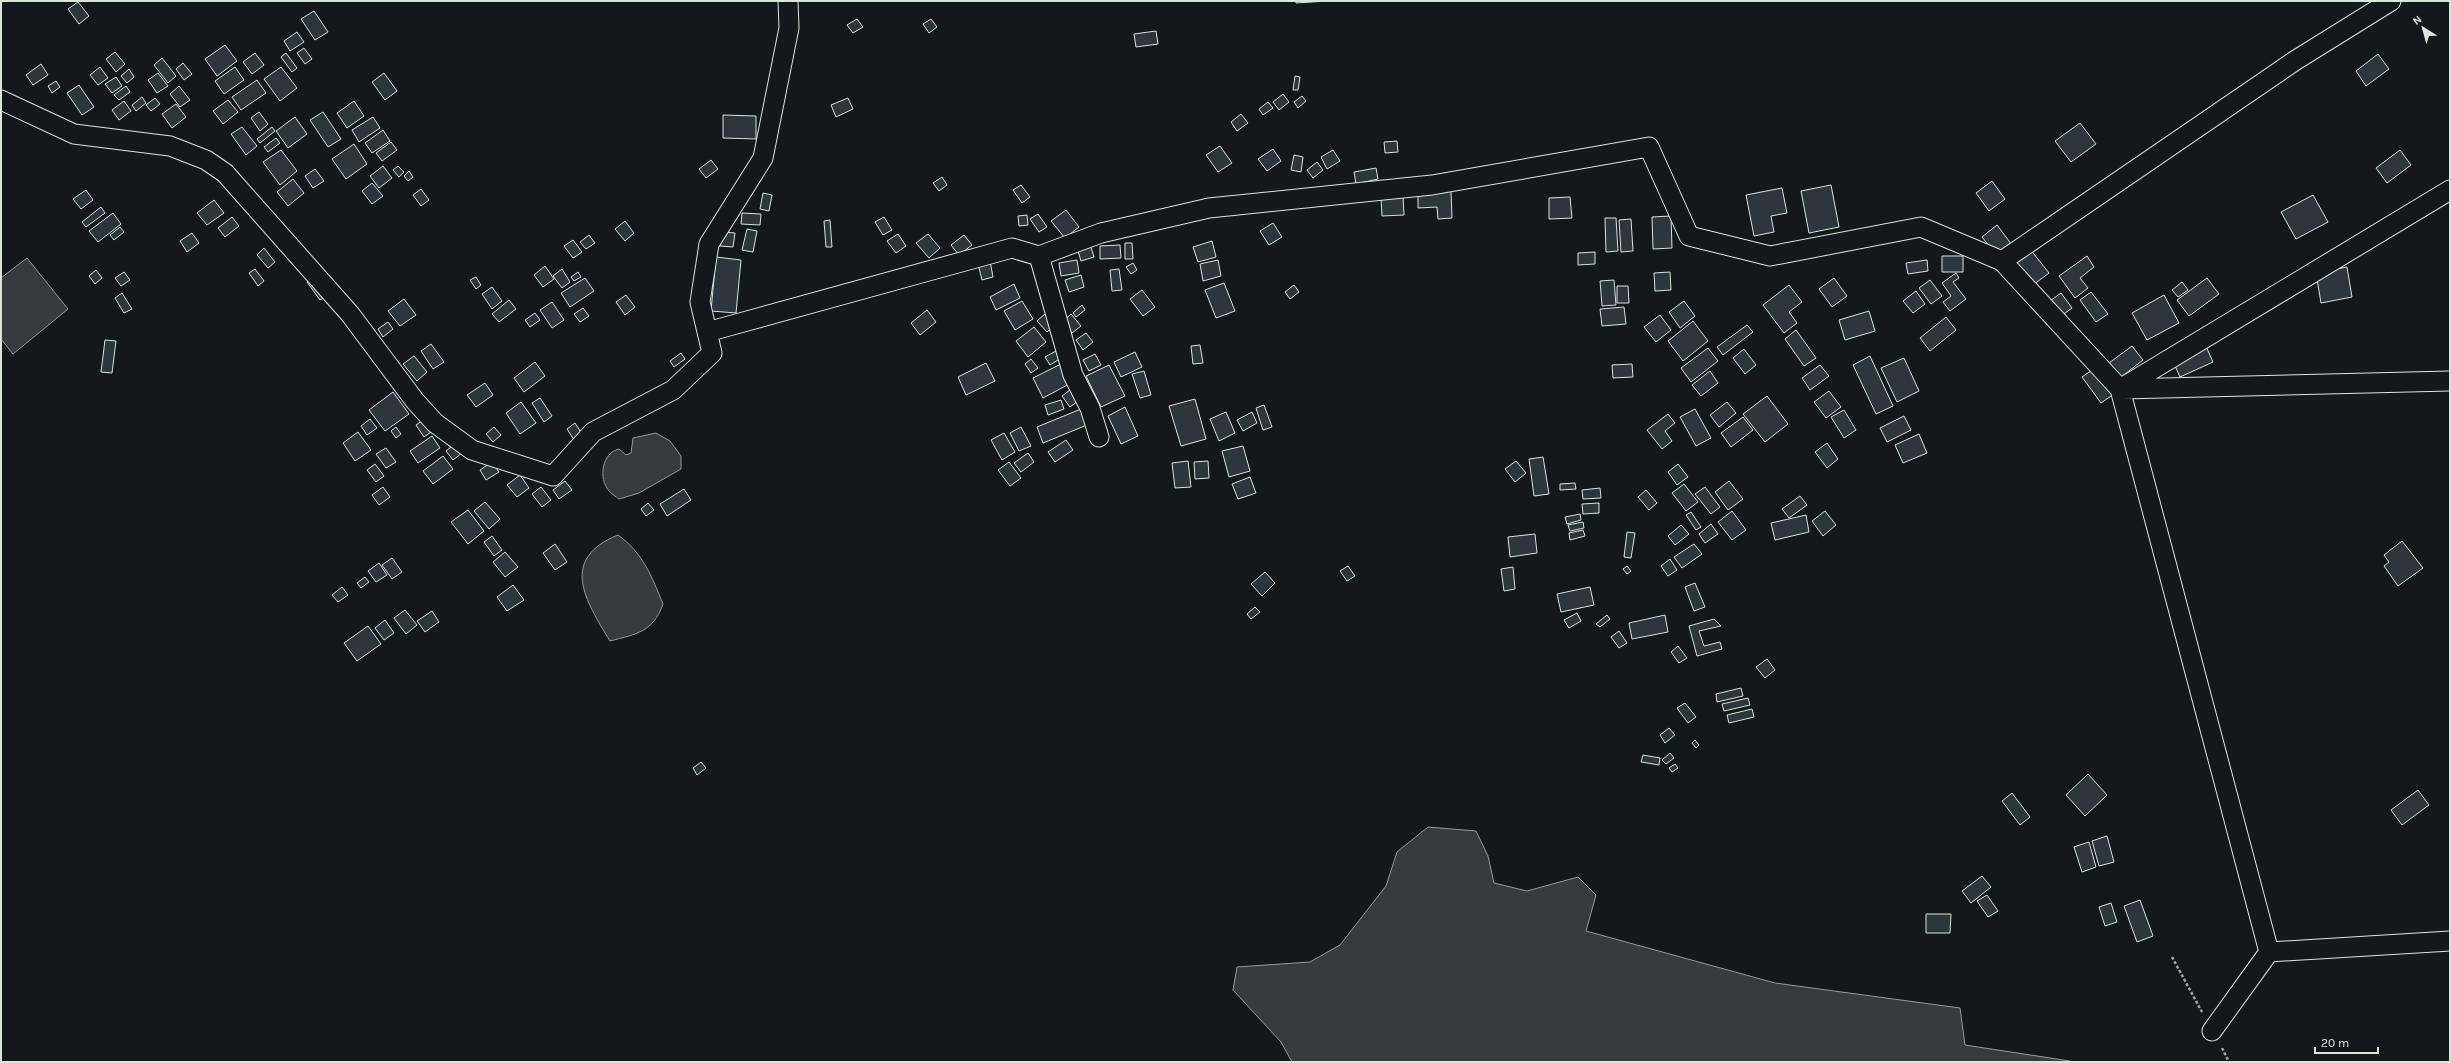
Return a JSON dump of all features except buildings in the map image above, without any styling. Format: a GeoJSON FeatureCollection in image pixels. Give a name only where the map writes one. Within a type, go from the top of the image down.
{"type":"FeatureCollection","features":[{"type":"Feature","properties":{"kind":"street"},"geometry":{"type":"LineString","coordinates":[[1,100],[74,134],[170,146],[206,160],[225,173],[350,314],[415,401],[435,423],[472,450],[513,465],[554,476],[593,432],[673,390],[712,353],[700,302],[709,244],[763,158],[789,28],[788,1]]}},
{"type":"Feature","properties":{"kind":"street"},"geometry":{"type":"LineString","coordinates":[[2002,261],[2289,64],[2391,1]]}},
{"type":"Feature","properties":{"kind":"street"},"geometry":{"type":"LineString","coordinates":[[707,332],[1012,248],[1039,256],[1101,233],[1209,208],[1432,185],[1649,147],[1690,236],[1770,256],[1922,227],[2002,261],[2120,389],[2269,952]]}},
{"type":"Feature","properties":{"kind":"street"},"geometry":{"type":"LineString","coordinates":[[2120,389],[2450,190]]}},
{"type":"Feature","properties":{"kind":"street"},"geometry":{"type":"LineString","coordinates":[[1039,256],[1073,375],[1090,408],[1099,438]]}},
{"type":"Feature","properties":{"kind":"street"},"geometry":{"type":"LineString","coordinates":[[2120,389],[2450,381]]}},
{"type":"Feature","properties":{"kind":"street"},"geometry":{"type":"LineString","coordinates":[[2269,952],[2450,941]]}},
{"type":"Feature","properties":{"kind":"street"},"geometry":{"type":"LineString","coordinates":[[2212,1031],[2269,952]]}},
{"type":"Feature","properties":{"kind":"shaded area"},"geometry":{"type":"Polygon","coordinates":[[[27,258],[68,309],[13,354],[1,339],[1,278],[27,258]]]}},
{"type":"Feature","properties":{"kind":"shaded area"},"geometry":{"type":"Polygon","coordinates":[[[656,433],[670,441],[681,456],[681,469],[639,493],[619,499],[609,491],[606,486],[603,473],[605,461],[613,451],[619,449],[626,455],[631,453],[633,438],[656,433]]]}},
{"type":"Feature","properties":{"kind":"shaded area"},"geometry":{"type":"Polygon","coordinates":[[[618,535],[627,542],[646,566],[663,604],[654,621],[649,626],[636,634],[610,641],[592,611],[586,596],[582,582],[583,568],[588,556],[600,545],[618,535]]]}},
{"type":"Feature","properties":{"kind":"shaded area"},"geometry":{"type":"Polygon","coordinates":[[[1428,827],[1476,831],[1488,856],[1494,883],[1527,891],[1578,877],[1596,895],[1586,931],[1775,983],[1960,1008],[1965,1045],[2076,1062],[1292,1062],[1281,1042],[1233,990],[1237,967],[1310,962],[1340,945],[1386,886],[1397,852],[1428,827]]]}}]}
